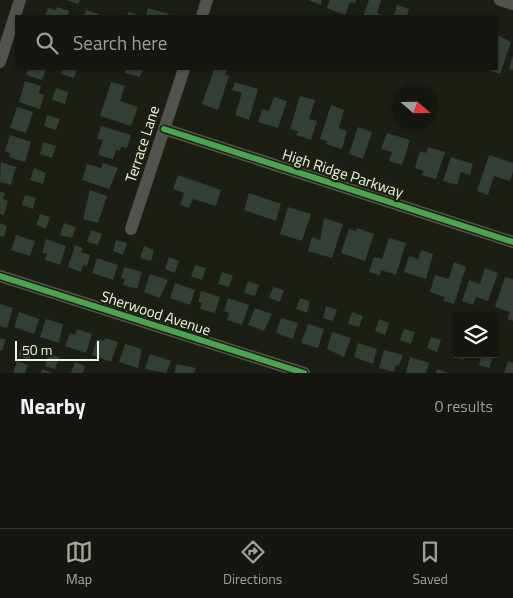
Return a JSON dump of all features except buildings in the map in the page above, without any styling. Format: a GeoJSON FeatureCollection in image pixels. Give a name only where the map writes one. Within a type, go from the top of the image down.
{"type":"FeatureCollection","features":[{"type":"Feature","properties":{"kind":"street"},"geometry":{"type":"LineString","coordinates":[[15,15],[20,0]]}},
{"type":"Feature","properties":{"kind":"street"},"geometry":{"type":"LineString","coordinates":[[202,15],[207,0]]}},
{"type":"Feature","properties":{"kind":"street"},"geometry":{"type":"LineString","coordinates":[[500,0],[513,4]]}},
{"type":"Feature","properties":{"kind":"street"},"geometry":{"type":"LineString","coordinates":[[0,62],[15,16]]}},
{"type":"Feature","properties":{"kind":"street","name":"Terrace Lane"},"geometry":{"type":"LineString","coordinates":[[131,229],[184,70]]}},
{"type":"Feature","properties":{"kind":"street","name":"High Ridge Parkway"},"geometry":{"type":"LineString","coordinates":[[164,129],[513,242]]}},
{"type":"Feature","properties":{"kind":"street","name":"Sherwood Avenue"},"geometry":{"type":"LineString","coordinates":[[0,276],[304,373]]}},
{"type":"Feature","properties":{"kind":"cycle path"},"geometry":{"type":"LineString","coordinates":[[164,129],[513,242]]}},
{"type":"Feature","properties":{"kind":"cycle path"},"geometry":{"type":"LineString","coordinates":[[0,276],[304,373]]}}]}
